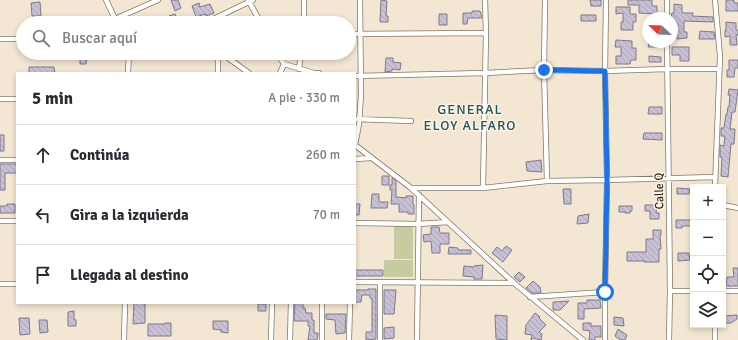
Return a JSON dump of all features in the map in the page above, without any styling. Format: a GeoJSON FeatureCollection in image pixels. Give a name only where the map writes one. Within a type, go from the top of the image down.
{"type":"FeatureCollection","features":[{"type":"Feature","properties":{"kind":"street"},"geometry":{"type":"LineString","coordinates":[[106,0],[114,16]]}},
{"type":"Feature","properties":{"kind":"street"},"geometry":{"type":"LineString","coordinates":[[126,16],[158,0]]}},
{"type":"Feature","properties":{"kind":"street"},"geometry":{"type":"LineString","coordinates":[[304,0],[304,16]]}},
{"type":"Feature","properties":{"kind":"street"},"geometry":{"type":"LineString","coordinates":[[356,132],[361,95],[360,0]]}},
{"type":"Feature","properties":{"kind":"street"},"geometry":{"type":"LineString","coordinates":[[483,188],[486,33],[485,0]]}},
{"type":"Feature","properties":{"kind":"street"},"geometry":{"type":"LineString","coordinates":[[545,0],[544,70],[547,181]]}},
{"type":"Feature","properties":{"kind":"street"},"geometry":{"type":"LineString","coordinates":[[605,340],[607,180],[605,71],[606,0]]}},
{"type":"Feature","properties":{"kind":"street"},"geometry":{"type":"LineString","coordinates":[[667,0],[667,12]]}},
{"type":"Feature","properties":{"kind":"street"},"geometry":{"type":"LineString","coordinates":[[714,184],[720,56],[715,0]]}},
{"type":"Feature","properties":{"kind":"street"},"geometry":{"type":"LineString","coordinates":[[219,16],[250,1],[258,16]]}},
{"type":"Feature","properties":{"kind":"street"},"geometry":{"type":"LineString","coordinates":[[356,35],[486,33]]}},
{"type":"Feature","properties":{"kind":"street"},"geometry":{"type":"LineString","coordinates":[[0,39],[16,39]]}},
{"type":"Feature","properties":{"kind":"street","name":"Calle Q"},"geometry":{"type":"LineString","coordinates":[[667,48],[670,291],[669,340]]}},
{"type":"Feature","properties":{"kind":"street"},"geometry":{"type":"LineString","coordinates":[[128,72],[129,60]]}},
{"type":"Feature","properties":{"kind":"street"},"geometry":{"type":"LineString","coordinates":[[218,60],[218,72]]}},
{"type":"Feature","properties":{"kind":"street"},"geometry":{"type":"LineString","coordinates":[[230,60],[248,72]]}},
{"type":"Feature","properties":{"kind":"street"},"geometry":{"type":"LineString","coordinates":[[282,60],[284,64],[310,72]]}},
{"type":"Feature","properties":{"kind":"street"},"geometry":{"type":"LineString","coordinates":[[299,69],[300,60]]}},
{"type":"Feature","properties":{"kind":"street"},"geometry":{"type":"LineString","coordinates":[[280,72],[284,64]]}},
{"type":"Feature","properties":{"kind":"street"},"geometry":{"type":"LineString","coordinates":[[356,76],[544,70],[605,71],[719,69]]}},
{"type":"Feature","properties":{"kind":"street"},"geometry":{"type":"LineString","coordinates":[[0,100],[16,100]]}},
{"type":"Feature","properties":{"kind":"street"},"geometry":{"type":"LineString","coordinates":[[357,119],[411,121]]}},
{"type":"Feature","properties":{"kind":"street"},"geometry":{"type":"LineString","coordinates":[[356,146],[411,188],[514,283],[583,340]]}},
{"type":"Feature","properties":{"kind":"street"},"geometry":{"type":"LineString","coordinates":[[356,159],[371,158]]}},
{"type":"Feature","properties":{"kind":"street"},"geometry":{"type":"LineString","coordinates":[[0,160],[16,160]]}},
{"type":"Feature","properties":{"kind":"street"},"geometry":{"type":"LineString","coordinates":[[411,188],[483,188],[547,181],[715,177]]}},
{"type":"Feature","properties":{"kind":"street"},"geometry":{"type":"LineString","coordinates":[[417,340],[419,195]]}},
{"type":"Feature","properties":{"kind":"street"},"geometry":{"type":"LineString","coordinates":[[726,205],[738,208]]}},
{"type":"Feature","properties":{"kind":"street"},"geometry":{"type":"LineString","coordinates":[[0,221],[16,221]]}},
{"type":"Feature","properties":{"kind":"street"},"geometry":{"type":"LineString","coordinates":[[356,223],[418,224],[448,222]]}},
{"type":"Feature","properties":{"kind":"street"},"geometry":{"type":"LineString","coordinates":[[356,282],[514,283]]}},
{"type":"Feature","properties":{"kind":"street"},"geometry":{"type":"LineString","coordinates":[[380,282],[380,340]]}},
{"type":"Feature","properties":{"kind":"street"},"geometry":{"type":"LineString","coordinates":[[0,284],[16,284]]}},
{"type":"Feature","properties":{"kind":"street"},"geometry":{"type":"LineString","coordinates":[[670,291],[690,291]]}},
{"type":"Feature","properties":{"kind":"street"},"geometry":{"type":"LineString","coordinates":[[726,291],[738,291]]}},
{"type":"Feature","properties":{"kind":"street"},"geometry":{"type":"LineString","coordinates":[[530,297],[605,292]]}},
{"type":"Feature","properties":{"kind":"street"},"geometry":{"type":"LineString","coordinates":[[124,340],[125,304]]}},
{"type":"Feature","properties":{"kind":"street"},"geometry":{"type":"LineString","coordinates":[[272,304],[272,340]]}},
{"type":"Feature","properties":{"kind":"street"},"geometry":{"type":"LineString","coordinates":[[290,340],[291,304]]}},
{"type":"Feature","properties":{"kind":"street"},"geometry":{"type":"LineString","coordinates":[[322,304],[322,340]]}},
{"type":"Feature","properties":{"kind":"street"},"geometry":{"type":"LineString","coordinates":[[350,304],[350,340]]}},
{"type":"Feature","properties":{"kind":"street"},"geometry":{"type":"LineString","coordinates":[[715,328],[715,340]]}},
{"type":"Feature","properties":{"kind":"green space"},"geometry":{"type":"Polygon","coordinates":[[[394,226],[413,226],[413,259],[394,259],[394,226]]]}},
{"type":"Feature","properties":{"kind":"green space"},"geometry":{"type":"Polygon","coordinates":[[[384,260],[413,260],[413,277],[384,277],[384,260]]]}},
{"type":"Feature","properties":{"kind":"building"},"geometry":{"type":"Polygon","coordinates":[[[171,0],[178,0],[181,8],[175,11],[171,0]]]}},
{"type":"Feature","properties":{"kind":"building"},"geometry":{"type":"Polygon","coordinates":[[[381,0],[387,1],[386,16],[388,16],[388,22],[380,22],[381,0]]]}},
{"type":"Feature","properties":{"kind":"building"},"geometry":{"type":"Polygon","coordinates":[[[590,0],[601,0],[601,6],[591,6],[590,0]]]}},
{"type":"Feature","properties":{"kind":"building"},"geometry":{"type":"Polygon","coordinates":[[[628,0],[652,0],[652,6],[657,6],[657,12],[639,13],[639,5],[628,5],[628,0]]]}},
{"type":"Feature","properties":{"kind":"building"},"geometry":{"type":"Polygon","coordinates":[[[726,0],[734,0],[734,3],[738,3],[738,11],[726,11],[726,0]]]}},
{"type":"Feature","properties":{"kind":"building"},"geometry":{"type":"Polygon","coordinates":[[[40,2],[41,16],[32,16],[31,3],[40,2]]]}},
{"type":"Feature","properties":{"kind":"building"},"geometry":{"type":"Polygon","coordinates":[[[199,3],[200,7],[210,4],[214,13],[206,16],[205,14],[196,16],[192,6],[199,3]]]}},
{"type":"Feature","properties":{"kind":"building"},"geometry":{"type":"Polygon","coordinates":[[[674,4],[682,5],[682,13],[693,13],[692,16],[713,17],[713,22],[684,21],[684,32],[687,32],[687,38],[678,39],[678,12],[674,12],[674,4]]]}},
{"type":"Feature","properties":{"kind":"building"},"geometry":{"type":"Polygon","coordinates":[[[616,7],[630,7],[630,14],[636,14],[636,22],[633,22],[633,30],[621,30],[623,13],[616,14],[616,7]]]}},
{"type":"Feature","properties":{"kind":"building"},"geometry":{"type":"Polygon","coordinates":[[[472,11],[480,11],[482,18],[468,18],[467,24],[463,24],[463,13],[472,13],[472,11]]]}},
{"type":"Feature","properties":{"kind":"building"},"geometry":{"type":"Polygon","coordinates":[[[439,14],[447,14],[447,25],[439,25],[439,14]]]}},
{"type":"Feature","properties":{"kind":"building"},"geometry":{"type":"Polygon","coordinates":[[[581,15],[596,15],[596,21],[581,21],[581,15]]]}},
{"type":"Feature","properties":{"kind":"building"},"geometry":{"type":"Polygon","coordinates":[[[726,22],[736,23],[736,30],[738,30],[738,35],[736,35],[737,45],[730,45],[730,36],[725,37],[726,22]]]}},
{"type":"Feature","properties":{"kind":"building"},"geometry":{"type":"Polygon","coordinates":[[[700,31],[714,32],[715,39],[699,39],[700,31]]]}},
{"type":"Feature","properties":{"kind":"building"},"geometry":{"type":"Polygon","coordinates":[[[616,40],[632,41],[632,48],[636,48],[636,60],[631,60],[630,64],[616,64],[616,56],[621,56],[621,47],[615,47],[616,40]]]}},
{"type":"Feature","properties":{"kind":"building"},"geometry":{"type":"Polygon","coordinates":[[[689,47],[689,61],[680,61],[680,55],[672,55],[672,48],[689,47]]]}},
{"type":"Feature","properties":{"kind":"building"},"geometry":{"type":"Polygon","coordinates":[[[649,56],[661,57],[661,62],[649,62],[649,56]]]}},
{"type":"Feature","properties":{"kind":"building"},"geometry":{"type":"Polygon","coordinates":[[[386,58],[393,58],[393,62],[401,63],[400,70],[392,69],[392,71],[385,72],[386,58]]]}},
{"type":"Feature","properties":{"kind":"building"},"geometry":{"type":"Polygon","coordinates":[[[80,60],[86,60],[86,64],[80,64],[80,60]]]}},
{"type":"Feature","properties":{"kind":"building"},"geometry":{"type":"Polygon","coordinates":[[[729,60],[738,60],[738,68],[735,68],[734,77],[727,77],[729,60]]]}},
{"type":"Feature","properties":{"kind":"building"},"geometry":{"type":"Polygon","coordinates":[[[29,67],[54,67],[55,72],[29,72],[29,67]]]}},
{"type":"Feature","properties":{"kind":"building"},"geometry":{"type":"Polygon","coordinates":[[[729,89],[738,90],[735,112],[732,112],[730,129],[735,129],[734,144],[731,144],[728,177],[721,176],[722,157],[720,157],[720,145],[724,146],[725,136],[721,136],[721,128],[724,128],[726,114],[729,107],[729,89]]]}},
{"type":"Feature","properties":{"kind":"building"},"geometry":{"type":"Polygon","coordinates":[[[649,107],[662,107],[662,114],[648,114],[649,107]]]}},
{"type":"Feature","properties":{"kind":"building"},"geometry":{"type":"Polygon","coordinates":[[[644,133],[662,133],[662,140],[643,139],[644,133]]]}},
{"type":"Feature","properties":{"kind":"building"},"geometry":{"type":"Polygon","coordinates":[[[0,135],[4,135],[4,151],[0,151],[0,135]]]}},
{"type":"Feature","properties":{"kind":"building"},"geometry":{"type":"Polygon","coordinates":[[[541,160],[542,172],[527,171],[526,162],[541,160]]]}},
{"type":"Feature","properties":{"kind":"building"},"geometry":{"type":"Polygon","coordinates":[[[0,164],[16,164],[16,173],[5,173],[5,190],[0,190],[0,164]]]}},
{"type":"Feature","properties":{"kind":"building"},"geometry":{"type":"Polygon","coordinates":[[[382,176],[389,176],[389,185],[382,185],[382,176]]]}},
{"type":"Feature","properties":{"kind":"building"},"geometry":{"type":"Polygon","coordinates":[[[392,178],[396,181],[396,197],[406,198],[406,196],[413,196],[414,214],[399,212],[399,204],[391,204],[392,190],[390,190],[390,185],[392,185],[392,178]]]}},
{"type":"Feature","properties":{"kind":"building"},"geometry":{"type":"Polygon","coordinates":[[[677,188],[690,189],[689,194],[677,194],[677,188]]]}},
{"type":"Feature","properties":{"kind":"building"},"geometry":{"type":"Polygon","coordinates":[[[563,189],[571,189],[571,204],[564,204],[563,189]]]}},
{"type":"Feature","properties":{"kind":"building"},"geometry":{"type":"Polygon","coordinates":[[[372,194],[379,194],[379,202],[388,202],[387,208],[371,208],[372,194]]]}},
{"type":"Feature","properties":{"kind":"building"},"geometry":{"type":"Polygon","coordinates":[[[7,204],[15,204],[15,213],[0,213],[0,206],[7,206],[7,204]]]}},
{"type":"Feature","properties":{"kind":"building"},"geometry":{"type":"Polygon","coordinates":[[[356,204],[360,204],[359,215],[356,215],[356,204]]]}},
{"type":"Feature","properties":{"kind":"building"},"geometry":{"type":"Polygon","coordinates":[[[645,205],[657,205],[656,213],[659,213],[659,219],[650,219],[650,211],[645,211],[645,205]]]}},
{"type":"Feature","properties":{"kind":"building"},"geometry":{"type":"Polygon","coordinates":[[[619,206],[632,206],[632,211],[630,211],[630,213],[619,212],[619,206]]]}},
{"type":"Feature","properties":{"kind":"building"},"geometry":{"type":"Polygon","coordinates":[[[589,214],[588,223],[577,224],[578,216],[589,214]]]}},
{"type":"Feature","properties":{"kind":"building"},"geometry":{"type":"Polygon","coordinates":[[[676,220],[690,220],[690,226],[676,228],[676,220]]]}},
{"type":"Feature","properties":{"kind":"building"},"geometry":{"type":"Polygon","coordinates":[[[431,227],[439,227],[440,233],[449,233],[449,244],[440,244],[440,253],[432,253],[431,241],[424,242],[423,235],[431,234],[431,227]]]}},
{"type":"Feature","properties":{"kind":"building"},"geometry":{"type":"Polygon","coordinates":[[[653,230],[661,230],[659,262],[627,261],[627,252],[646,252],[646,239],[653,239],[653,230]]]}},
{"type":"Feature","properties":{"kind":"building"},"geometry":{"type":"Polygon","coordinates":[[[506,246],[512,250],[503,262],[492,253],[497,247],[502,251],[506,246]]]}},
{"type":"Feature","properties":{"kind":"building"},"geometry":{"type":"Polygon","coordinates":[[[449,247],[458,248],[458,250],[471,250],[471,254],[448,254],[449,247]]]}},
{"type":"Feature","properties":{"kind":"building"},"geometry":{"type":"Polygon","coordinates":[[[678,253],[689,253],[690,260],[678,261],[678,253]]]}},
{"type":"Feature","properties":{"kind":"building"},"geometry":{"type":"Polygon","coordinates":[[[483,265],[482,279],[474,279],[474,277],[463,276],[464,266],[474,267],[483,265]]]}},
{"type":"Feature","properties":{"kind":"building"},"geometry":{"type":"Polygon","coordinates":[[[733,268],[738,268],[738,286],[726,286],[727,277],[734,277],[733,268]]]}},
{"type":"Feature","properties":{"kind":"building"},"geometry":{"type":"Polygon","coordinates":[[[356,270],[383,270],[383,276],[356,276],[356,270]]]}},
{"type":"Feature","properties":{"kind":"building"},"geometry":{"type":"Polygon","coordinates":[[[519,272],[525,277],[520,282],[514,277],[519,272]]]}},
{"type":"Feature","properties":{"kind":"building"},"geometry":{"type":"Polygon","coordinates":[[[533,281],[540,287],[541,293],[532,293],[526,288],[533,281]]]}},
{"type":"Feature","properties":{"kind":"building"},"geometry":{"type":"Polygon","coordinates":[[[376,289],[376,339],[366,340],[366,332],[372,332],[372,298],[370,298],[370,295],[362,295],[361,302],[356,302],[356,290],[376,289]]]}},
{"type":"Feature","properties":{"kind":"building"},"geometry":{"type":"Polygon","coordinates":[[[384,290],[396,290],[394,314],[384,314],[384,290]]]}},
{"type":"Feature","properties":{"kind":"building"},"geometry":{"type":"Polygon","coordinates":[[[587,300],[600,300],[601,308],[584,309],[584,319],[578,319],[578,303],[587,303],[587,300]]]}},
{"type":"Feature","properties":{"kind":"building"},"geometry":{"type":"Polygon","coordinates":[[[569,301],[560,310],[553,310],[553,302],[569,301]]]}},
{"type":"Feature","properties":{"kind":"building"},"geometry":{"type":"Polygon","coordinates":[[[134,304],[145,304],[145,323],[133,324],[134,304]]]}},
{"type":"Feature","properties":{"kind":"building"},"geometry":{"type":"Polygon","coordinates":[[[258,304],[266,304],[266,311],[258,311],[258,304]]]}},
{"type":"Feature","properties":{"kind":"building"},"geometry":{"type":"Polygon","coordinates":[[[295,304],[303,304],[303,308],[305,308],[306,313],[312,313],[312,320],[314,320],[314,333],[318,333],[317,340],[308,340],[310,326],[308,326],[308,321],[294,321],[295,304]]]}},
{"type":"Feature","properties":{"kind":"building"},"geometry":{"type":"Polygon","coordinates":[[[74,311],[76,326],[68,326],[68,312],[74,311]]]}},
{"type":"Feature","properties":{"kind":"building"},"geometry":{"type":"Polygon","coordinates":[[[535,313],[546,325],[539,332],[542,334],[541,340],[533,338],[531,340],[532,335],[525,334],[526,325],[535,313]]]}},
{"type":"Feature","properties":{"kind":"building"},"geometry":{"type":"Polygon","coordinates":[[[326,314],[346,314],[345,333],[336,334],[335,320],[326,319],[326,314]]]}},
{"type":"Feature","properties":{"kind":"building"},"geometry":{"type":"Polygon","coordinates":[[[495,315],[507,316],[507,340],[496,339],[495,315]]]}},
{"type":"Feature","properties":{"kind":"building"},"geometry":{"type":"Polygon","coordinates":[[[737,315],[737,319],[731,323],[726,323],[726,316],[737,315]]]}},
{"type":"Feature","properties":{"kind":"building"},"geometry":{"type":"Polygon","coordinates":[[[614,317],[623,318],[624,326],[614,325],[614,317]]]}},
{"type":"Feature","properties":{"kind":"building"},"geometry":{"type":"Polygon","coordinates":[[[19,318],[29,318],[30,334],[20,335],[19,318]]]}},
{"type":"Feature","properties":{"kind":"building"},"geometry":{"type":"Polygon","coordinates":[[[39,320],[47,320],[48,332],[40,333],[39,320]]]}},
{"type":"Feature","properties":{"kind":"building"},"geometry":{"type":"Polygon","coordinates":[[[213,321],[228,321],[228,333],[213,329],[213,321]]]}},
{"type":"Feature","properties":{"kind":"building"},"geometry":{"type":"Polygon","coordinates":[[[171,323],[171,336],[148,336],[148,324],[171,323]]]}},
{"type":"Feature","properties":{"kind":"building"},"geometry":{"type":"Polygon","coordinates":[[[583,323],[591,323],[591,326],[601,326],[601,337],[595,337],[595,340],[589,340],[590,331],[583,330],[583,323]]]}},
{"type":"Feature","properties":{"kind":"building"},"geometry":{"type":"Polygon","coordinates":[[[394,327],[394,338],[384,339],[384,328],[394,327]]]}},
{"type":"Feature","properties":{"kind":"building"},"geometry":{"type":"Polygon","coordinates":[[[618,329],[627,335],[625,340],[620,340],[615,336],[618,329]]]}},
{"type":"Feature","properties":{"kind":"district","name":"GENERAL ELOY ALFARO"},"geometry":{"type":"Point","coordinates":[470,118]}},
{"type":"Feature","properties":{"kind":"route"},"geometry":{"type":"LineString","coordinates":[[544,70],[605,71],[607,180],[605,292]]}}]}
